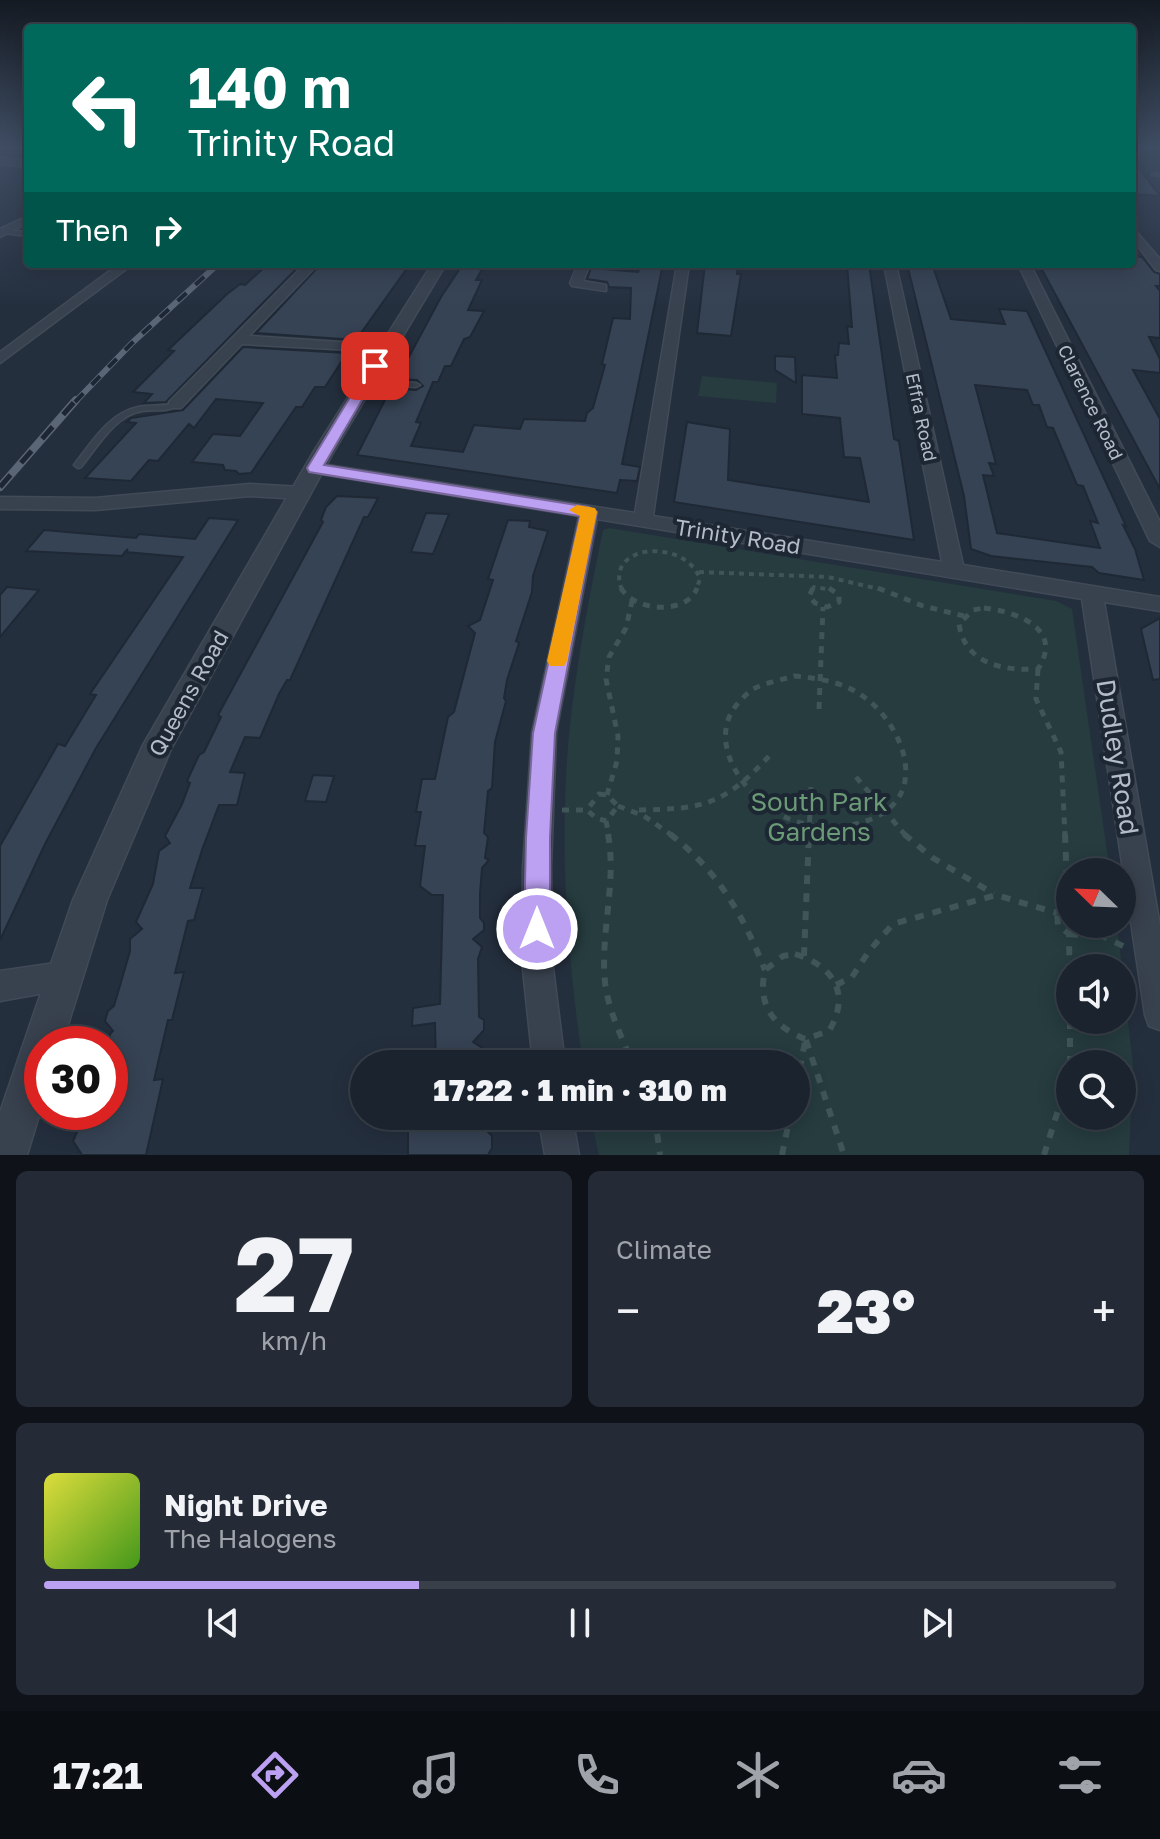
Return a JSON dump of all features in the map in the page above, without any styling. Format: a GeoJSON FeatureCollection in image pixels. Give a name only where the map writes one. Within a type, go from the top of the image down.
{"type":"FeatureCollection","features":[{"type":"Feature","properties":{"kind":"street"},"geometry":{"type":"LineString","coordinates":[[2,233],[24,221]]}},
{"type":"Feature","properties":{"kind":"street"},"geometry":{"type":"LineString","coordinates":[[1136,235],[1160,267]]}},
{"type":"Feature","properties":{"kind":"street"},"geometry":{"type":"LineString","coordinates":[[1136,252],[1149,253]]}},
{"type":"Feature","properties":{"kind":"street"},"geometry":{"type":"LineString","coordinates":[[0,359],[122,268]]}},
{"type":"Feature","properties":{"kind":"street"},"geometry":{"type":"LineString","coordinates":[[175,405],[308,268]]}},
{"type":"Feature","properties":{"kind":"street","name":"Queens Road"},"geometry":{"type":"LineString","coordinates":[[6,1155],[8,1124],[62,977],[117,834],[158,745],[385,349],[436,268]]}},
{"type":"Feature","properties":{"kind":"street"},"geometry":{"type":"LineString","coordinates":[[582,268],[576,283],[602,288]]}},
{"type":"Feature","properties":{"kind":"street"},"geometry":{"type":"LineString","coordinates":[[643,520],[682,268]]}},
{"type":"Feature","properties":{"kind":"street","name":"Effra Road"},"geometry":{"type":"LineString","coordinates":[[891,268],[954,571]]}},
{"type":"Feature","properties":{"kind":"street","name":"Clarence Road"},"geometry":{"type":"LineString","coordinates":[[1026,268],[1160,541]]}},
{"type":"Feature","properties":{"kind":"street"},"geometry":{"type":"LineString","coordinates":[[238,340],[385,349]]}},
{"type":"Feature","properties":{"kind":"street","name":"Trinity Road"},"geometry":{"type":"LineString","coordinates":[[0,503],[151,501],[308,481],[589,512],[1160,604]]}},
{"type":"Feature","properties":{"kind":"street"},"geometry":{"type":"LineString","coordinates":[[547,1050],[537,960],[537,867],[544,733],[589,512]]}},
{"type":"Feature","properties":{"kind":"street","name":"Dudley Road"},"geometry":{"type":"LineString","coordinates":[[1092,594],[1160,1015]]}},
{"type":"Feature","properties":{"kind":"street"},"geometry":{"type":"LineString","coordinates":[[0,986],[62,977]]}},
{"type":"Feature","properties":{"kind":"street"},"geometry":{"type":"LineString","coordinates":[[558,1130],[562,1155]]}},
{"type":"Feature","properties":{"kind":"lane"},"geometry":{"type":"LineString","coordinates":[[2,233],[24,234]]}},
{"type":"Feature","properties":{"kind":"lane"},"geometry":{"type":"LineString","coordinates":[[366,382],[416,385]]}},
{"type":"Feature","properties":{"kind":"lane"},"geometry":{"type":"LineString","coordinates":[[78,465],[122,416],[137,409],[166,410],[175,405]]}},
{"type":"Feature","properties":{"kind":"path"},"geometry":{"type":"LineString","coordinates":[[699,572],[695,594],[686,602],[659,608],[632,601],[623,593],[617,575],[620,566],[637,553],[662,551],[686,559],[699,572],[828,577],[878,588],[923,606],[964,616],[984,608],[1012,612],[1025,619],[1045,637],[1049,647],[1048,657],[1038,669],[1036,699],[1061,752],[1066,858]]}},
{"type":"Feature","properties":{"kind":"path"},"geometry":{"type":"LineString","coordinates":[[821,563],[828,577]]}},
{"type":"Feature","properties":{"kind":"path"},"geometry":{"type":"LineString","coordinates":[[823,586],[828,577]]}},
{"type":"Feature","properties":{"kind":"path"},"geometry":{"type":"LineString","coordinates":[[823,586],[836,592],[840,599],[833,607],[823,607],[813,603],[809,596],[814,587],[823,586]]}},
{"type":"Feature","properties":{"kind":"path"},"geometry":{"type":"LineString","coordinates":[[607,795],[617,761],[618,736],[606,679],[609,657],[626,628],[632,601]]}},
{"type":"Feature","properties":{"kind":"path"},"geometry":{"type":"LineString","coordinates":[[819,709],[823,607]]}},
{"type":"Feature","properties":{"kind":"path"},"geometry":{"type":"LineString","coordinates":[[964,616],[959,624],[959,634],[974,655],[1002,669],[1038,669]]}},
{"type":"Feature","properties":{"kind":"path"},"geometry":{"type":"LineString","coordinates":[[794,676],[819,678],[842,685],[864,697],[883,713],[897,732],[906,753],[907,774],[901,794],[882,814],[853,826],[833,829],[809,826],[784,817],[760,803],[743,786],[728,763],[723,741],[725,720],[735,702],[751,688],[771,679],[794,676]]}},
{"type":"Feature","properties":{"kind":"path"},"geometry":{"type":"LineString","coordinates":[[587,810],[599,794],[607,795],[618,806],[636,810],[713,805],[743,786],[771,754]]}},
{"type":"Feature","properties":{"kind":"path"},"geometry":{"type":"LineString","coordinates":[[856,777],[882,814],[913,845],[946,868],[996,895],[1056,913]]}},
{"type":"Feature","properties":{"kind":"path"},"geometry":{"type":"LineString","coordinates":[[804,956],[811,786]]}},
{"type":"Feature","properties":{"kind":"path"},"geometry":{"type":"LineString","coordinates":[[618,806],[606,821],[612,855],[605,982],[616,1024],[627,1050]]}},
{"type":"Feature","properties":{"kind":"path"},"geometry":{"type":"LineString","coordinates":[[558,810],[587,810],[596,818],[606,821]]}},
{"type":"Feature","properties":{"kind":"path"},"geometry":{"type":"LineString","coordinates":[[636,810],[694,851],[725,884],[739,906],[765,970],[761,994],[764,1007],[782,1029],[805,1039],[829,1031],[840,1010],[836,985],[819,963],[804,956],[783,956],[765,970]]}},
{"type":"Feature","properties":{"kind":"path"},"geometry":{"type":"LineString","coordinates":[[836,985],[852,977],[869,951],[893,924],[996,895]]}},
{"type":"Feature","properties":{"kind":"path"},"geometry":{"type":"LineString","coordinates":[[1107,938],[1125,947]]}},
{"type":"Feature","properties":{"kind":"path"},"geometry":{"type":"LineString","coordinates":[[803,1050],[805,1039]]}},
{"type":"Feature","properties":{"kind":"path"},"geometry":{"type":"LineString","coordinates":[[805,1039],[844,1155]]}},
{"type":"Feature","properties":{"kind":"path"},"geometry":{"type":"LineString","coordinates":[[1044,1155],[1056,1117]]}},
{"type":"Feature","properties":{"kind":"path"},"geometry":{"type":"LineString","coordinates":[[657,1130],[660,1155]]}},
{"type":"Feature","properties":{"kind":"path"},"geometry":{"type":"LineString","coordinates":[[782,1155],[787,1130]]}},
{"type":"Feature","properties":{"kind":"green space"},"geometry":{"type":"Polygon","coordinates":[[[702,376],[777,383],[776,403],[698,396],[702,376]]]}},
{"type":"Feature","properties":{"kind":"green space","name":"South Park Gardens"},"geometry":{"type":"Polygon","coordinates":[[[609,528],[1056,601],[1072,609],[1108,858],[1056,858],[1056,938],[1119,938],[1120,954],[1056,954],[1056,1034],[1129,1034],[1131,1050],[1056,1050],[1056,1130],[1130,1130],[1129,1155],[599,1155],[593,1130],[810,1130],[810,1050],[581,1050],[566,900],[565,859],[566,776],[579,657],[603,530],[609,528]]]}},
{"type":"Feature","properties":{"kind":"building"},"geometry":{"type":"Polygon","coordinates":[[[1136,256],[1142,257],[1154,272],[1160,274],[1160,286],[1156,286],[1160,291],[1160,338],[1149,337],[1160,359],[1160,373],[1133,370],[1160,419],[1160,489],[1041,268],[1136,268],[1136,256]]]}},
{"type":"Feature","properties":{"kind":"building"},"geometry":{"type":"Polygon","coordinates":[[[264,268],[297,268],[166,402],[144,403],[152,394],[133,392],[174,351],[168,350],[226,295],[240,284],[245,285],[264,268]]]}},
{"type":"Feature","properties":{"kind":"building"},"geometry":{"type":"Polygon","coordinates":[[[317,268],[407,268],[356,340],[256,333],[317,268]]]}},
{"type":"Feature","properties":{"kind":"building"},"geometry":{"type":"Polygon","coordinates":[[[460,268],[483,268],[476,280],[482,280],[468,310],[484,311],[470,337],[464,339],[451,366],[445,366],[438,382],[433,382],[416,422],[421,423],[411,446],[463,452],[474,425],[520,429],[524,419],[585,421],[587,413],[593,408],[605,365],[602,364],[613,318],[630,319],[631,288],[609,287],[607,282],[587,279],[591,268],[638,272],[640,268],[662,268],[622,464],[640,467],[637,481],[620,480],[617,493],[357,455],[391,388],[416,390],[423,386],[417,380],[397,379],[441,297],[460,268]]]}},
{"type":"Feature","properties":{"kind":"building"},"geometry":{"type":"Polygon","coordinates":[[[705,268],[738,268],[737,274],[741,274],[731,336],[697,333],[705,268]]]}},
{"type":"Feature","properties":{"kind":"building"},"geometry":{"type":"Polygon","coordinates":[[[847,268],[870,268],[894,439],[899,441],[914,540],[674,502],[687,422],[730,429],[728,480],[869,502],[860,458],[844,457],[840,418],[802,414],[802,375],[837,378],[835,355],[838,355],[839,343],[849,344],[847,326],[852,327],[847,268]]]}},
{"type":"Feature","properties":{"kind":"building"},"geometry":{"type":"Polygon","coordinates":[[[908,268],[933,268],[951,319],[1005,324],[999,309],[1027,311],[1126,526],[1123,525],[1135,549],[1144,580],[1099,573],[1092,567],[991,556],[971,549],[964,496],[908,268]],[[975,385],[996,464],[989,463],[994,476],[983,475],[997,533],[1100,548],[1090,521],[1098,523],[1083,486],[1077,485],[1053,428],[1047,427],[1039,405],[1033,405],[1027,390],[975,385]]]}},
{"type":"Feature","properties":{"kind":"building"},"geometry":{"type":"Polygon","coordinates":[[[243,347],[347,353],[325,387],[315,387],[302,407],[296,407],[251,473],[239,474],[225,470],[223,465],[192,462],[213,434],[240,436],[263,403],[216,399],[194,428],[189,424],[158,461],[149,460],[131,481],[85,478],[136,423],[127,422],[131,418],[183,410],[243,347]]]}},
{"type":"Feature","properties":{"kind":"building"},"geometry":{"type":"Polygon","coordinates":[[[775,356],[795,357],[796,383],[775,370],[775,356]]]}},
{"type":"Feature","properties":{"kind":"building"},"geometry":{"type":"Polygon","coordinates":[[[337,496],[378,498],[368,517],[364,517],[290,680],[279,694],[260,738],[245,737],[230,772],[245,773],[237,805],[219,805],[202,850],[190,888],[203,888],[194,920],[188,921],[175,973],[184,972],[172,1020],[168,1020],[154,1080],[163,1079],[146,1155],[82,1155],[73,1141],[78,1130],[128,1130],[128,1026],[109,1026],[105,1021],[108,1011],[114,1006],[130,951],[130,939],[142,929],[136,922],[153,884],[159,851],[170,843],[165,836],[182,804],[190,783],[187,781],[199,755],[204,752],[221,717],[218,715],[323,522],[326,507],[337,496]]]}},
{"type":"Feature","properties":{"kind":"building"},"geometry":{"type":"Polygon","coordinates":[[[426,513],[449,514],[433,554],[411,552],[426,513]]]}},
{"type":"Feature","properties":{"kind":"building"},"geometry":{"type":"Polygon","coordinates":[[[209,518],[238,520],[96,748],[45,844],[0,940],[0,846],[58,744],[65,746],[96,695],[90,694],[183,557],[125,552],[122,556],[26,551],[44,530],[136,538],[139,534],[195,539],[209,518]]]}},
{"type":"Feature","properties":{"kind":"building"},"geometry":{"type":"Polygon","coordinates":[[[508,520],[530,521],[529,527],[548,531],[533,576],[532,592],[507,680],[506,701],[495,742],[492,788],[488,791],[484,833],[488,837],[485,858],[489,860],[482,868],[480,894],[480,918],[484,930],[473,939],[482,947],[478,959],[479,1017],[484,1020],[484,1030],[473,1042],[484,1050],[436,1050],[435,1023],[412,1026],[413,1008],[440,1004],[443,895],[432,895],[420,886],[425,846],[415,846],[421,812],[416,812],[422,779],[435,779],[448,717],[454,712],[475,633],[468,626],[480,620],[493,580],[488,579],[508,520]]]}},
{"type":"Feature","properties":{"kind":"building"},"geometry":{"type":"Polygon","coordinates":[[[7,587],[39,590],[0,637],[0,595],[7,587]]]}},
{"type":"Feature","properties":{"kind":"building"},"geometry":{"type":"Polygon","coordinates":[[[1160,618],[1160,679],[1153,680],[1141,629],[1160,618]]]}},
{"type":"Feature","properties":{"kind":"building"},"geometry":{"type":"Polygon","coordinates":[[[313,775],[334,776],[326,802],[305,801],[313,775]]]}},
{"type":"Feature","properties":{"kind":"building"},"geometry":{"type":"Polygon","coordinates":[[[408,1130],[487,1130],[492,1136],[492,1148],[488,1155],[408,1155],[408,1130]]]}},
{"type":"Feature","properties":{"kind":"railway"},"geometry":{"type":"LineString","coordinates":[[75,402],[132,343],[214,268]]}},
{"type":"Feature","properties":{"kind":"railway"},"geometry":{"type":"LineString","coordinates":[[0,487],[76,400]]}},
{"type":"Feature","properties":{"kind":"slow traffic"},"geometry":{"type":"LineString","coordinates":[[557,661],[589,512],[577,510]]}},
{"type":"Feature","properties":{"kind":"route"},"geometry":{"type":"LineString","coordinates":[[375,366],[315,468],[589,512],[544,733],[537,929]]}}]}
